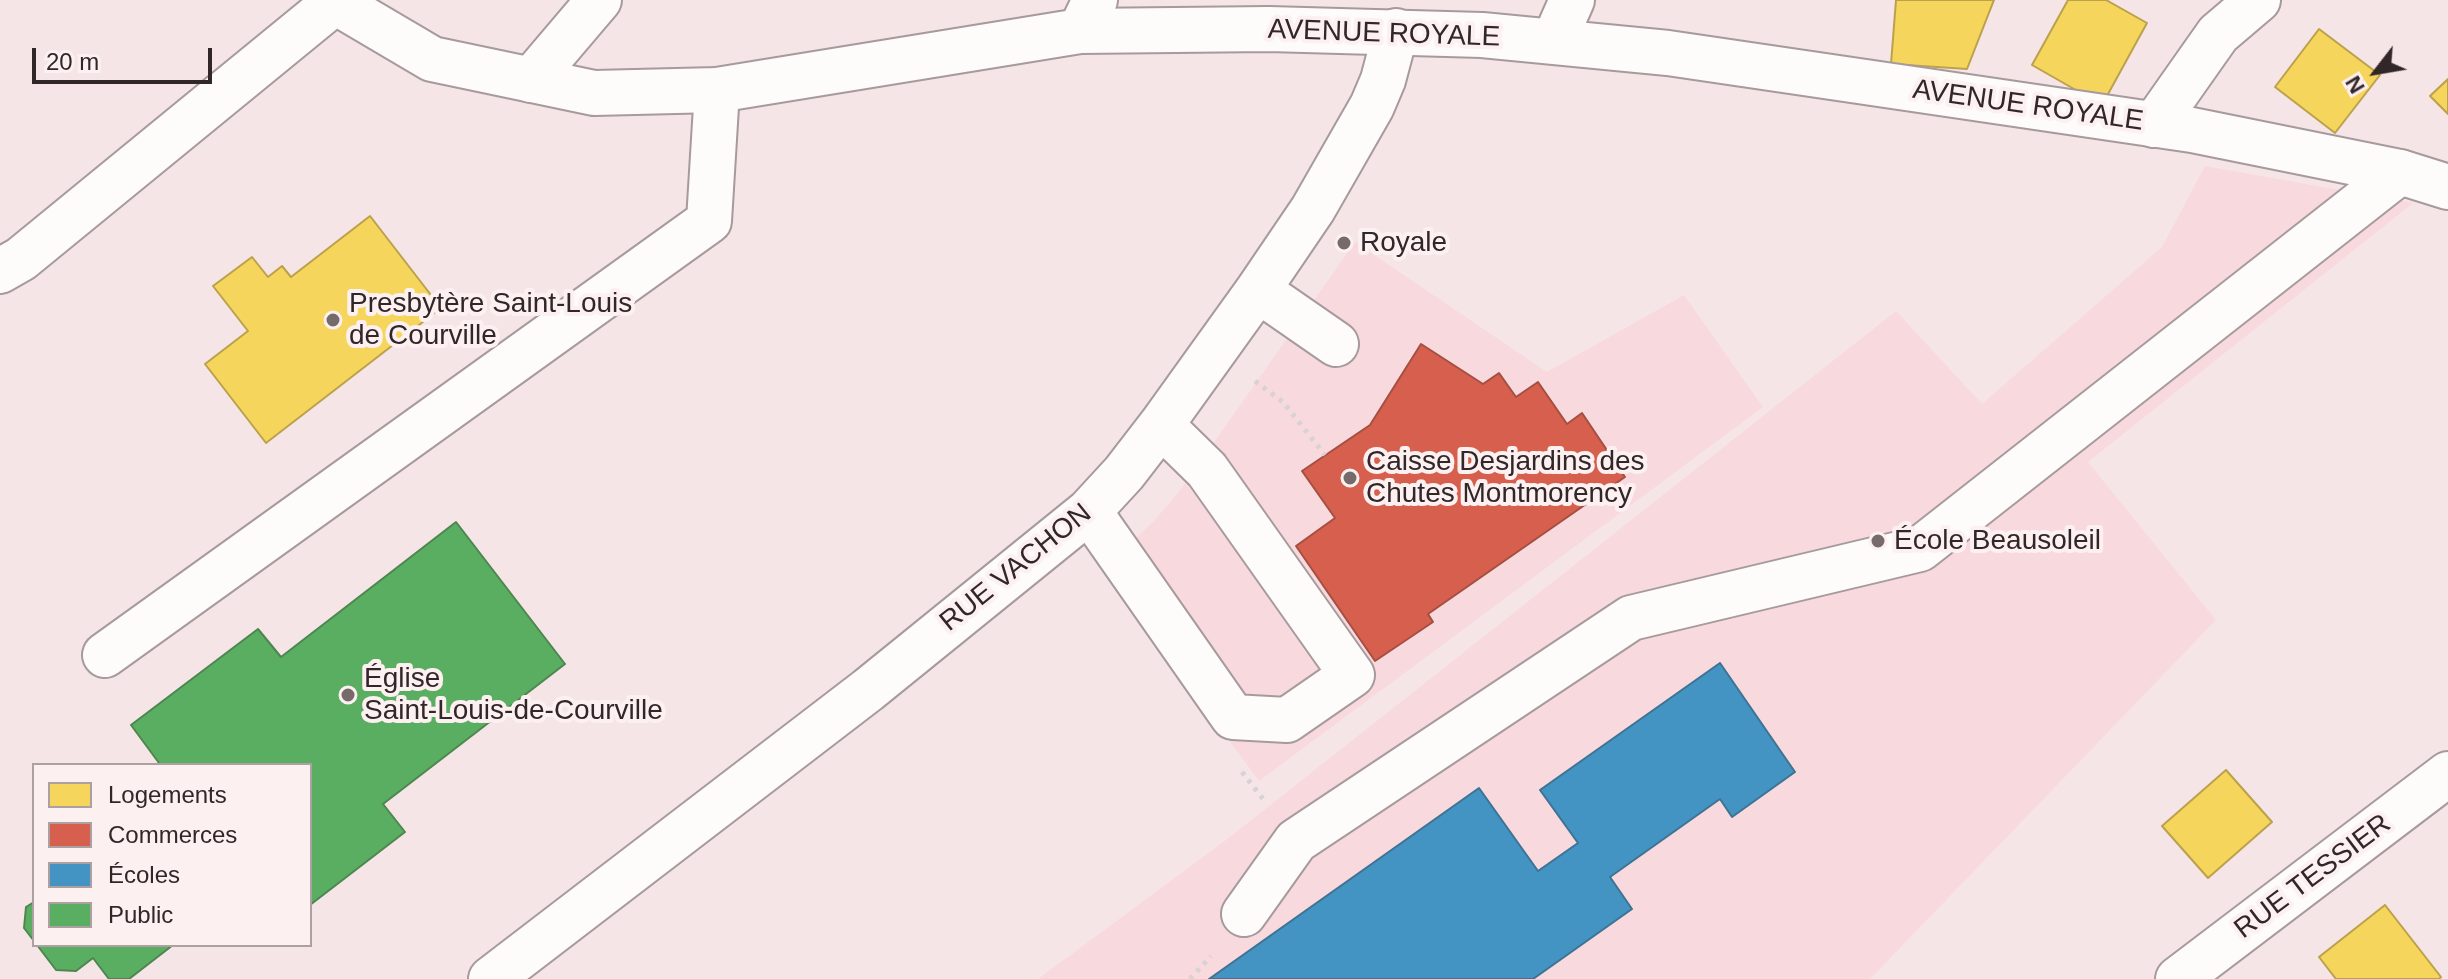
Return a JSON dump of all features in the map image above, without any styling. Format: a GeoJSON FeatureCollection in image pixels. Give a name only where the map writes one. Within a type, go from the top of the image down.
{"type":"FeatureCollection","features":[{"type":"Feature","properties":{"kind":"street"},"geometry":{"type":"LineString","coordinates":[[531,80],[599,0]]}},
{"type":"Feature","properties":{"kind":"street"},"geometry":{"type":"LineString","coordinates":[[1554,41],[1572,0]]}},
{"type":"Feature","properties":{"kind":"street"},"geometry":{"type":"LineString","coordinates":[[2154,125],[2218,34],[2258,0]]}},
{"type":"Feature","properties":{"kind":"street"},"geometry":{"type":"LineString","coordinates":[[0,271],[21,259],[334,1]]}},
{"type":"Feature","properties":{"kind":"street","name":"AVENUE ROYALE"},"geometry":{"type":"LineString","coordinates":[[334,1],[432,59],[594,93],[717,90],[1087,16],[1396,31],[1554,41],[1668,53],[2154,125],[2400,172],[2448,187]]}},
{"type":"Feature","properties":{"kind":"street","name":"RUE VACHON"},"geometry":{"type":"LineString","coordinates":[[491,979],[856,700],[1089,511],[1124,473],[1161,425],[1313,209],[1372,106],[1383,80],[1396,31]]}},
{"type":"Feature","properties":{"kind":"street"},"geometry":{"type":"LineString","coordinates":[[105,655],[709,221],[717,90]]}},
{"type":"Feature","properties":{"kind":"street"},"geometry":{"type":"LineString","coordinates":[[1244,914],[1296,841],[1631,618],[1920,549],[2400,172]]}},
{"type":"Feature","properties":{"kind":"street"},"geometry":{"type":"LineString","coordinates":[[1258,290],[1336,344]]}},
{"type":"Feature","properties":{"kind":"street"},"geometry":{"type":"LineString","coordinates":[[1089,511],[1233,717],[1287,720],[1352,675],[1207,470],[1161,425]]}},
{"type":"Feature","properties":{"kind":"street","name":"RUE TESSIER"},"geometry":{"type":"LineString","coordinates":[[2178,979],[2448,774]]}},
{"type":"Feature","properties":{"kind":"path"},"geometry":{"type":"LineString","coordinates":[[1255,381],[1283,402],[1325,455]]}},
{"type":"Feature","properties":{"kind":"shaded area","name":"École Beausoleil"},"geometry":{"type":"Polygon","coordinates":[[[2205,166],[2413,203],[2088,462],[2216,620],[1870,979],[1038,979],[1226,840],[1896,311],[1982,404],[2162,247],[2205,166]]]}},
{"type":"Feature","properties":{"kind":"shaded area"},"geometry":{"type":"Polygon","coordinates":[[[1355,242],[1547,372],[1684,295],[1763,407],[1259,781],[1103,568],[1154,521],[1181,489],[1355,242]]]}},
{"type":"Feature","properties":{"kind":"building: Logements"},"geometry":{"type":"Polygon","coordinates":[[[1896,0],[1994,0],[1967,69],[1891,64],[1896,0]]]}},
{"type":"Feature","properties":{"kind":"building: Logements"},"geometry":{"type":"Polygon","coordinates":[[[2068,0],[2106,0],[2147,23],[2102,105],[2032,65],[2068,0]]]}},
{"type":"Feature","properties":{"kind":"building: Logements"},"geometry":{"type":"Polygon","coordinates":[[[2319,29],[2380,75],[2335,133],[2275,87],[2319,29]]]}},
{"type":"Feature","properties":{"kind":"building: Logements"},"geometry":{"type":"Polygon","coordinates":[[[2448,79],[2448,114],[2430,96],[2448,79]]]}},
{"type":"Feature","properties":{"kind":"building: Logements","name":"Presbytère Saint-Louis de Courville"},"geometry":{"type":"Polygon","coordinates":[[[370,216],[441,308],[266,443],[205,364],[248,331],[213,286],[252,257],[268,277],[282,266],[291,277],[370,216]]]}},
{"type":"Feature","properties":{"kind":"building: Logements"},"geometry":{"type":"Polygon","coordinates":[[[2226,770],[2272,822],[2208,878],[2162,826],[2226,770]]]}},
{"type":"Feature","properties":{"kind":"building: Logements"},"geometry":{"type":"Polygon","coordinates":[[[2385,905],[2441,977],[2439,979],[2336,979],[2319,957],[2385,905]]]}},
{"type":"Feature","properties":{"kind":"building: Commerces"},"geometry":{"type":"Polygon","coordinates":[[[1421,344],[1483,384],[1499,373],[1516,397],[1538,382],[1567,424],[1582,413],[1625,477],[1428,614],[1433,622],[1375,661],[1296,546],[1335,518],[1302,471],[1370,425],[1421,344]]]}},
{"type":"Feature","properties":{"kind":"building: Écoles"},"geometry":{"type":"Polygon","coordinates":[[[1720,663],[1795,772],[1732,817],[1720,799],[1610,877],[1632,909],[1533,979],[1209,979],[1479,788],[1538,871],[1578,843],[1540,790],[1720,663]]]}},
{"type":"Feature","properties":{"kind":"building: Public","name":"Église Saint-Louis-de-Courville"},"geometry":{"type":"Polygon","coordinates":[[[456,522],[565,664],[383,804],[405,832],[312,903],[312,763],[159,763],[131,725],[258,629],[281,657],[456,522]]]}},
{"type":"Feature","properties":{"kind":"building: Public"},"geometry":{"type":"Polygon","coordinates":[[[32,903],[32,938],[24,928],[26,907],[32,903]]]}},
{"type":"Feature","properties":{"kind":"building: Public"},"geometry":{"type":"Polygon","coordinates":[[[39,947],[170,947],[129,979],[109,979],[93,958],[76,971],[56,970],[39,947]]]}},
{"type":"Feature","properties":{"kind":"place","name":"Royale"},"geometry":{"type":"Point","coordinates":[1344,243]}},
{"type":"Feature","properties":{"kind":"place","name":"Presbytère Saint-Louis de Courville"},"geometry":{"type":"Point","coordinates":[333,320]}},
{"type":"Feature","properties":{"kind":"place","name":"Caisse Desjardins des Chutes Montmorency"},"geometry":{"type":"Point","coordinates":[1350,478]}},
{"type":"Feature","properties":{"kind":"place","name":"École Beausoleil"},"geometry":{"type":"Point","coordinates":[1878,541]}},
{"type":"Feature","properties":{"kind":"place","name":"Église Saint-Louis-de-Courville"},"geometry":{"type":"Point","coordinates":[348,695]}}]}
